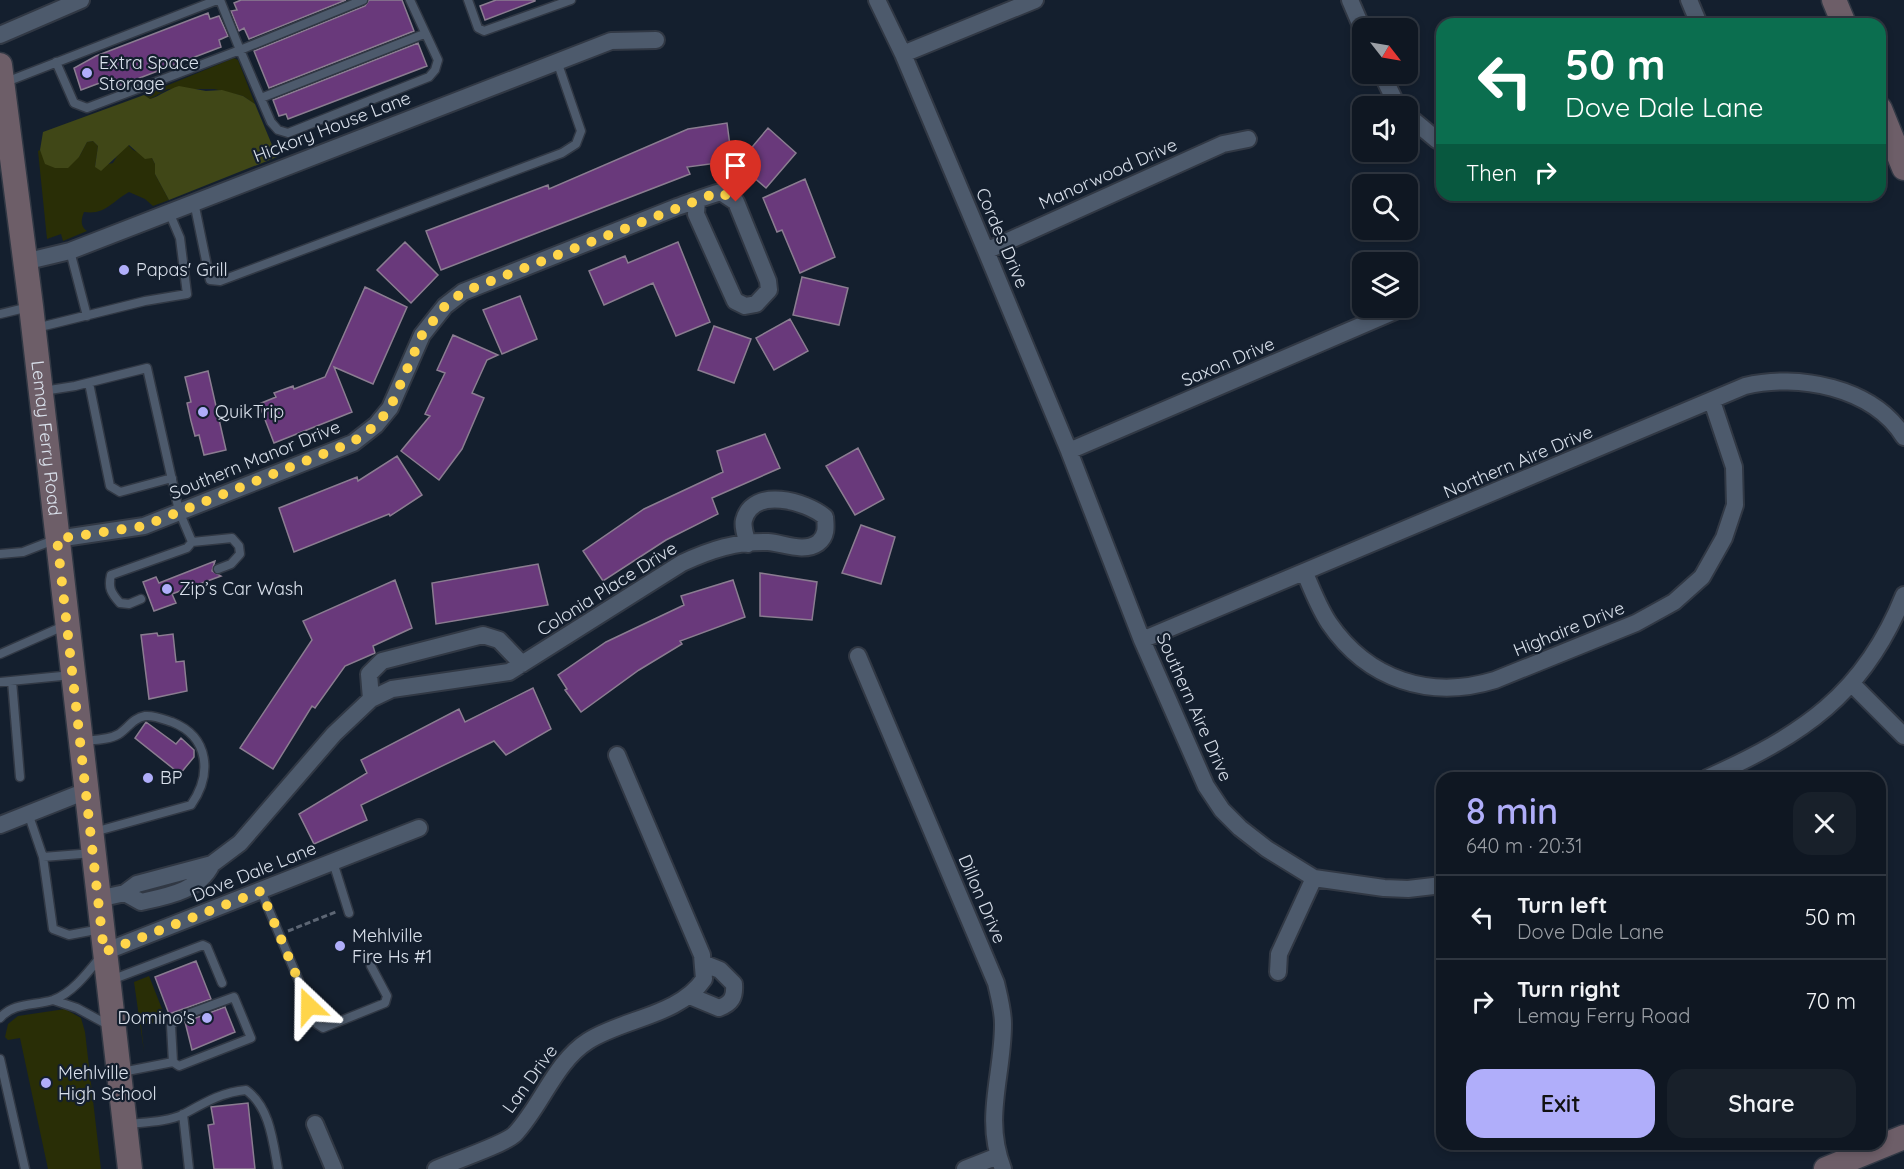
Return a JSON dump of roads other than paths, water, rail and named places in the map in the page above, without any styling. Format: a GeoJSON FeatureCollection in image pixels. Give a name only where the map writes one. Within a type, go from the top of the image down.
{"type":"FeatureCollection","features":[{"type":"Feature","properties":{"kind":"main road"},"geometry":{"type":"LineString","coordinates":[[1834,0],[1842,18]]}},
{"type":"Feature","properties":{"kind":"main road","name":"Lemay Ferry Road"},"geometry":{"type":"LineString","coordinates":[[1,74],[6,161],[21,237],[32,318],[130,1169]]}},
{"type":"Feature","properties":{"kind":"main road"},"geometry":{"type":"LineString","coordinates":[[1886,124],[1904,168]]}},
{"type":"Feature","properties":{"kind":"main road"},"geometry":{"type":"LineString","coordinates":[[0,221],[21,237]]}},
{"type":"Feature","properties":{"kind":"main road"},"geometry":{"type":"LineString","coordinates":[[1886,1144],[1904,1137]]}},
{"type":"Feature","properties":{"kind":"main road"},"geometry":{"type":"LineString","coordinates":[[1826,1169],[1872,1150]]}},
{"type":"Feature","properties":{"kind":"street"},"geometry":{"type":"LineString","coordinates":[[0,35],[24,22],[81,0]]}},
{"type":"Feature","properties":{"kind":"street","name":"Cordes Drive"},"geometry":{"type":"LineString","coordinates":[[876,0],[903,54],[1070,451],[1085,493]]}},
{"type":"Feature","properties":{"kind":"street"},"geometry":{"type":"LineString","coordinates":[[903,54],[1035,0]]}},
{"type":"Feature","properties":{"kind":"street"},"geometry":{"type":"LineString","coordinates":[[1350,0],[1358,18]]}},
{"type":"Feature","properties":{"kind":"street"},"geometry":{"type":"LineString","coordinates":[[1689,0],[1696,18]]}},
{"type":"Feature","properties":{"kind":"street","name":"Hickory House Lane"},"geometry":{"type":"LineString","coordinates":[[24,262],[70,251],[611,41],[656,40]]}},
{"type":"Feature","properties":{"kind":"street"},"geometry":{"type":"LineString","coordinates":[[1418,124],[1436,139]]}},
{"type":"Feature","properties":{"kind":"street","name":"Manorwood Drive"},"geometry":{"type":"LineString","coordinates":[[986,251],[1222,144],[1248,139]]}},
{"type":"Feature","properties":{"kind":"street","name":"Southern Manor Drive"},"geometry":{"type":"LineString","coordinates":[[57,539],[144,526],[344,446],[376,425],[390,408],[422,335],[432,319],[463,292],[697,200],[721,192],[736,202],[768,281],[769,290],[756,304],[745,306],[735,301],[696,214],[697,200]]}},
{"type":"Feature","properties":{"kind":"street","name":"Saxon Drive"},"geometry":{"type":"LineString","coordinates":[[1070,451],[1378,318]]}},
{"type":"Feature","properties":{"kind":"street","name":"Northern Aire Drive"},"geometry":{"type":"LineString","coordinates":[[1142,640],[1744,386],[1767,380],[1810,382],[1860,399],[1880,412],[1899,429],[1904,437]]}},
{"type":"Feature","properties":{"kind":"street","name":"Highaire Drive"},"geometry":{"type":"LineString","coordinates":[[1305,573],[1329,624],[1361,658],[1373,668],[1418,685],[1438,689],[1475,686],[1495,680],[1636,622],[1674,603],[1702,577],[1724,538],[1735,505],[1734,468],[1712,401]]}},
{"type":"Feature","properties":{"kind":"street","name":"Southern Aire Drive"},"geometry":{"type":"LineString","coordinates":[[1085,493],[1142,640],[1191,754],[1206,786],[1222,810],[1268,849],[1314,878],[1384,888],[1408,889],[1436,886]]}},
{"type":"Feature","properties":{"kind":"street","name":"Colonia Place Drive"},"geometry":{"type":"LineString","coordinates":[[98,898],[125,893],[141,902],[172,894],[199,882],[212,864],[240,843],[334,734],[371,699],[392,689],[509,672],[682,563],[712,549],[748,543],[810,546],[820,542],[827,530],[825,517],[814,507],[795,501],[759,501],[749,509],[743,523],[748,543]]}},
{"type":"Feature","properties":{"kind":"street"},"geometry":{"type":"LineString","coordinates":[[1720,772],[1760,754],[1816,719],[1853,685],[1893,623],[1904,594]]}},
{"type":"Feature","properties":{"kind":"street"},"geometry":{"type":"LineString","coordinates":[[371,699],[369,674],[382,661],[483,635],[499,640],[522,664]]}},
{"type":"Feature","properties":{"kind":"street","name":"Dillon Drive"},"geometry":{"type":"LineString","coordinates":[[858,656],[996,982],[1003,1023],[992,1121],[1001,1162]]}},
{"type":"Feature","properties":{"kind":"street"},"geometry":{"type":"LineString","coordinates":[[1853,685],[1904,736]]}},
{"type":"Feature","properties":{"kind":"street"},"geometry":{"type":"LineString","coordinates":[[617,755],[705,964],[704,979],[690,996],[720,1008],[729,1004],[735,995],[734,984],[720,970],[705,964]]}},
{"type":"Feature","properties":{"kind":"street"},"geometry":{"type":"LineString","coordinates":[[0,825],[86,791]]}},
{"type":"Feature","properties":{"kind":"street","name":"Dove Dale Lane"},"geometry":{"type":"LineString","coordinates":[[103,941],[261,891],[419,828]]}},
{"type":"Feature","properties":{"kind":"street"},"geometry":{"type":"LineString","coordinates":[[1278,972],[1279,954],[1314,878]]}},
{"type":"Feature","properties":{"kind":"street","name":"Lan Drive"},"geometry":{"type":"LineString","coordinates":[[436,1169],[514,1136],[551,1086],[569,1055],[588,1041],[690,996]]}},
{"type":"Feature","properties":{"kind":"street"},"geometry":{"type":"LineString","coordinates":[[315,1124],[334,1169]]}},
{"type":"Feature","properties":{"kind":"street"},"geometry":{"type":"LineString","coordinates":[[965,1169],[1001,1162]]}},
{"type":"Feature","properties":{"kind":"lane"},"geometry":{"type":"LineString","coordinates":[[1,74],[56,62],[218,0],[271,122],[278,130],[288,133],[429,76],[435,70],[438,60],[410,0]]}},
{"type":"Feature","properties":{"kind":"lane"},"geometry":{"type":"LineString","coordinates":[[56,62],[74,104],[87,108],[363,0]]}},
{"type":"Feature","properties":{"kind":"lane"},"geometry":{"type":"LineString","coordinates":[[469,0],[478,28],[484,31],[571,0]]}},
{"type":"Feature","properties":{"kind":"lane"},"geometry":{"type":"LineString","coordinates":[[261,98],[424,34]]}},
{"type":"Feature","properties":{"kind":"lane"},"geometry":{"type":"LineString","coordinates":[[194,202],[210,280],[220,281],[562,153],[576,144],[581,131],[557,61]]}},
{"type":"Feature","properties":{"kind":"lane"},"geometry":{"type":"LineString","coordinates":[[0,314],[32,318],[87,316],[187,294],[180,238],[169,211]]}},
{"type":"Feature","properties":{"kind":"lane"},"geometry":{"type":"LineString","coordinates":[[70,251],[87,316]]}},
{"type":"Feature","properties":{"kind":"lane"},"geometry":{"type":"LineString","coordinates":[[40,391],[147,368],[179,511],[192,542]]}},
{"type":"Feature","properties":{"kind":"lane"},"geometry":{"type":"LineString","coordinates":[[89,382],[110,486],[120,492],[172,478]]}},
{"type":"Feature","properties":{"kind":"lane"},"geometry":{"type":"LineString","coordinates":[[141,599],[129,604],[120,603],[111,593],[109,584],[111,575],[187,548],[192,542],[232,538],[239,546],[240,554],[231,564],[218,569]]}},
{"type":"Feature","properties":{"kind":"lane"},"geometry":{"type":"LineString","coordinates":[[0,554],[23,552],[57,539]]}},
{"type":"Feature","properties":{"kind":"lane"},"geometry":{"type":"LineString","coordinates":[[0,654],[67,625]]}},
{"type":"Feature","properties":{"kind":"lane"},"geometry":{"type":"LineString","coordinates":[[0,682],[73,675]]}},
{"type":"Feature","properties":{"kind":"lane"},"geometry":{"type":"LineString","coordinates":[[12,681],[20,777]]}},
{"type":"Feature","properties":{"kind":"lane"},"geometry":{"type":"LineString","coordinates":[[43,857],[92,843],[191,805],[200,792],[205,777],[201,749],[190,731],[149,715],[136,719],[112,737],[80,741]]}},
{"type":"Feature","properties":{"kind":"lane"},"geometry":{"type":"LineString","coordinates":[[28,813],[43,857],[53,929],[69,935],[103,941],[83,977],[53,1000]]}},
{"type":"Feature","properties":{"kind":"lane"},"geometry":{"type":"LineString","coordinates":[[333,862],[349,910]]}},
{"type":"Feature","properties":{"kind":"lane"},"geometry":{"type":"LineString","coordinates":[[261,891],[317,1024],[323,1028],[385,1003],[387,996],[371,966]]}},
{"type":"Feature","properties":{"kind":"lane"},"geometry":{"type":"LineString","coordinates":[[107,981],[203,945],[207,947],[222,983]]}},
{"type":"Feature","properties":{"kind":"lane"},"geometry":{"type":"LineString","coordinates":[[118,1072],[176,1064],[251,1038],[234,997],[177,1018],[171,1026],[176,1064]]}},
{"type":"Feature","properties":{"kind":"lane"},"geometry":{"type":"LineString","coordinates":[[0,1018],[21,1005],[53,1000],[84,1011],[113,1028]]}},
{"type":"Feature","properties":{"kind":"lane"},"geometry":{"type":"LineString","coordinates":[[0,1059],[25,1169]]}},
{"type":"Feature","properties":{"kind":"lane"},"geometry":{"type":"LineString","coordinates":[[124,1124],[160,1121],[183,1114],[200,1103],[233,1091],[246,1090],[260,1103],[265,1114],[278,1169]]}},
{"type":"Feature","properties":{"kind":"lane"},"geometry":{"type":"LineString","coordinates":[[183,1114],[189,1169]]}},
{"type":"Feature","properties":{"kind":"place","name":"Extra Space Storage"},"geometry":{"type":"Point","coordinates":[87,73]}},
{"type":"Feature","properties":{"kind":"place","name":"Papas' Grill"},"geometry":{"type":"Point","coordinates":[124,270]}},
{"type":"Feature","properties":{"kind":"place","name":"QuikTrip"},"geometry":{"type":"Point","coordinates":[203,412]}},
{"type":"Feature","properties":{"kind":"place","name":"Zip’s Car Wash"},"geometry":{"type":"Point","coordinates":[167,589]}},
{"type":"Feature","properties":{"kind":"place","name":"BP"},"geometry":{"type":"Point","coordinates":[148,778]}},
{"type":"Feature","properties":{"kind":"place","name":"Mehlville Fire Hs #1"},"geometry":{"type":"Point","coordinates":[340,946]}},
{"type":"Feature","properties":{"kind":"place","name":"Domino's"},"geometry":{"type":"Point","coordinates":[207,1018]}},
{"type":"Feature","properties":{"kind":"place","name":"Mehlville High School"},"geometry":{"type":"Point","coordinates":[46,1083]}}]}
